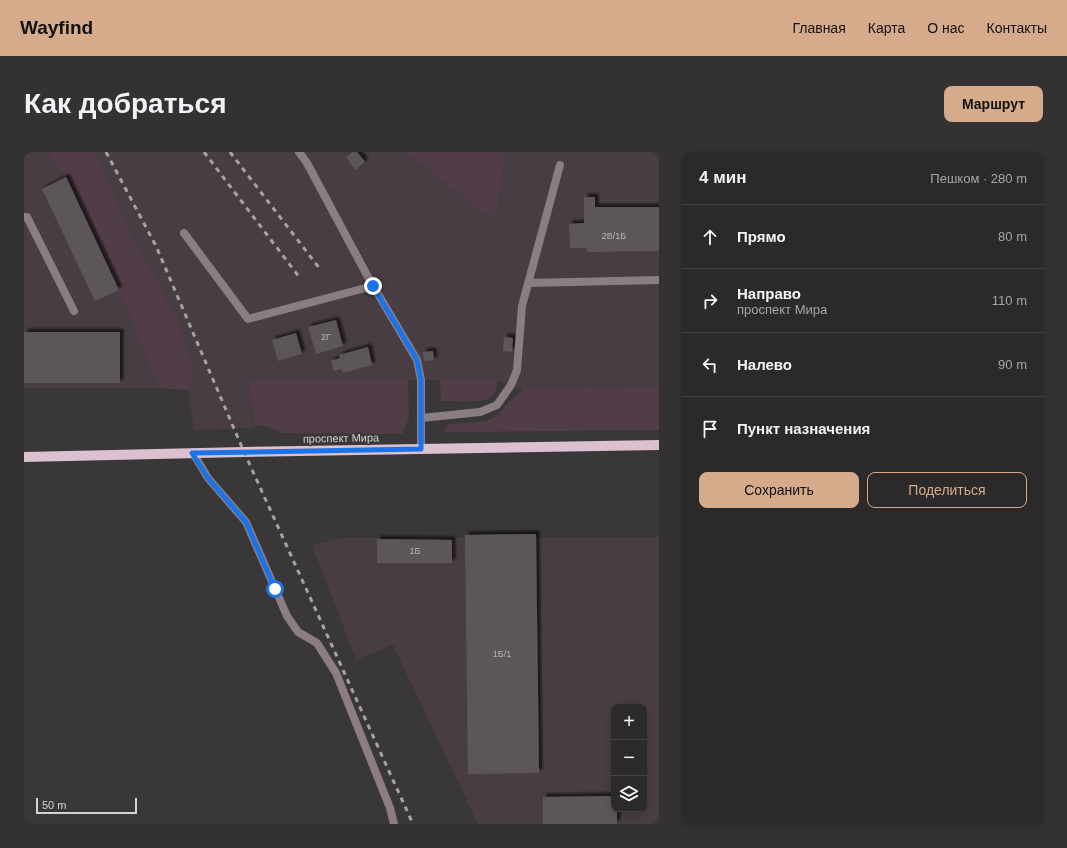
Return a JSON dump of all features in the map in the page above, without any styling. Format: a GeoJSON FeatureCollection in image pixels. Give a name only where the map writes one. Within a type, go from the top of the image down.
{"type":"FeatureCollection","features":[{"type":"Feature","properties":{"kind":"main road","name":"проспект Мира"},"geometry":{"type":"LineString","coordinates":[[24,457],[659,445]]}},
{"type":"Feature","properties":{"kind":"lane"},"geometry":{"type":"LineString","coordinates":[[300,152],[373,286],[417,360],[421,380],[421,449]]}},
{"type":"Feature","properties":{"kind":"lane"},"geometry":{"type":"LineString","coordinates":[[421,418],[480,412],[497,405],[511,385],[517,370],[522,306],[560,165]]}},
{"type":"Feature","properties":{"kind":"lane"},"geometry":{"type":"LineString","coordinates":[[24,217],[28,217],[74,311]]}},
{"type":"Feature","properties":{"kind":"lane"},"geometry":{"type":"LineString","coordinates":[[184,233],[248,319],[373,286]]}},
{"type":"Feature","properties":{"kind":"lane"},"geometry":{"type":"LineString","coordinates":[[528,283],[659,280]]}},
{"type":"Feature","properties":{"kind":"lane"},"geometry":{"type":"LineString","coordinates":[[192,453],[208,478],[246,522],[287,616],[298,632],[317,643],[336,673],[390,808],[394,824]]}},
{"type":"Feature","properties":{"kind":"shaded area"},"geometry":{"type":"Polygon","coordinates":[[[24,152],[404,152],[496,222],[505,152],[659,152],[659,387],[523,389],[492,380],[249,380],[254,428],[194,430],[188,390],[160,388],[24,388],[24,152]]]}},
{"type":"Feature","properties":{"kind":"shaded area"},"geometry":{"type":"Polygon","coordinates":[[[47,152],[93,152],[101,166],[132,238],[159,283],[178,320],[194,374],[188,390],[160,388],[119,290],[66,177],[47,152]]]}},
{"type":"Feature","properties":{"kind":"shaded area"},"geometry":{"type":"Polygon","coordinates":[[[404,152],[505,152],[496,222],[404,152]]]}},
{"type":"Feature","properties":{"kind":"shaded area"},"geometry":{"type":"Polygon","coordinates":[[[249,380],[408,380],[409,418],[402,434],[282,433],[265,426],[254,425],[249,380]]]}},
{"type":"Feature","properties":{"kind":"shaded area"},"geometry":{"type":"Polygon","coordinates":[[[440,380],[498,381],[493,394],[485,400],[441,401],[440,380]]]}},
{"type":"Feature","properties":{"kind":"shaded area"},"geometry":{"type":"Polygon","coordinates":[[[659,387],[659,430],[444,432],[448,424],[480,422],[495,417],[523,389],[659,387]]]}},
{"type":"Feature","properties":{"kind":"shaded area"},"geometry":{"type":"Polygon","coordinates":[[[659,537],[659,824],[478,824],[393,645],[356,660],[312,545],[344,538],[659,537]]]}},
{"type":"Feature","properties":{"kind":"building"},"geometry":{"type":"Polygon","coordinates":[[[352,152],[357,152],[365,162],[355,170],[346,157],[352,152]]]}},
{"type":"Feature","properties":{"kind":"building"},"geometry":{"type":"Polygon","coordinates":[[[66,177],[119,290],[95,301],[42,189],[66,177]]]}},
{"type":"Feature","properties":{"kind":"building"},"geometry":{"type":"Polygon","coordinates":[[[584,197],[595,197],[595,207],[659,207],[659,251],[587,252],[587,248],[570,248],[569,224],[584,223],[584,197]]]}},
{"type":"Feature","properties":{"kind":"building"},"geometry":{"type":"Polygon","coordinates":[[[336,320],[343,346],[316,354],[308,327],[336,320]]]}},
{"type":"Feature","properties":{"kind":"building"},"geometry":{"type":"Polygon","coordinates":[[[24,332],[120,332],[120,383],[24,383],[24,332]]]}},
{"type":"Feature","properties":{"kind":"building"},"geometry":{"type":"Polygon","coordinates":[[[296,333],[302,354],[278,361],[272,340],[296,333]]]}},
{"type":"Feature","properties":{"kind":"building"},"geometry":{"type":"Polygon","coordinates":[[[504,337],[513,338],[512,352],[503,351],[504,337]]]}},
{"type":"Feature","properties":{"kind":"building"},"geometry":{"type":"Polygon","coordinates":[[[368,347],[372,365],[343,373],[341,369],[334,371],[331,361],[340,358],[339,355],[368,347]]]}},
{"type":"Feature","properties":{"kind":"building"},"geometry":{"type":"Polygon","coordinates":[[[433,351],[434,360],[424,361],[423,352],[433,351]]]}},
{"type":"Feature","properties":{"kind":"building"},"geometry":{"type":"Polygon","coordinates":[[[536,534],[539,773],[468,774],[465,535],[536,534]]]}},
{"type":"Feature","properties":{"kind":"building"},"geometry":{"type":"Polygon","coordinates":[[[377,539],[452,540],[452,563],[377,563],[377,539]]]}},
{"type":"Feature","properties":{"kind":"building"},"geometry":{"type":"Polygon","coordinates":[[[611,796],[611,812],[617,812],[617,824],[543,824],[543,797],[611,796]]]}},
{"type":"Feature","properties":{"kind":"railway"},"geometry":{"type":"LineString","coordinates":[[106,152],[156,246],[244,452],[413,824]]}},
{"type":"Feature","properties":{"kind":"railway"},"geometry":{"type":"LineString","coordinates":[[204,152],[300,278]]}},
{"type":"Feature","properties":{"kind":"railway"},"geometry":{"type":"LineString","coordinates":[[230,152],[320,269]]}},
{"type":"Feature","properties":{"kind":"route"},"geometry":{"type":"LineString","coordinates":[[275,589],[246,522],[208,478],[192,453],[421,449],[421,380],[417,360],[373,286]]}}]}
